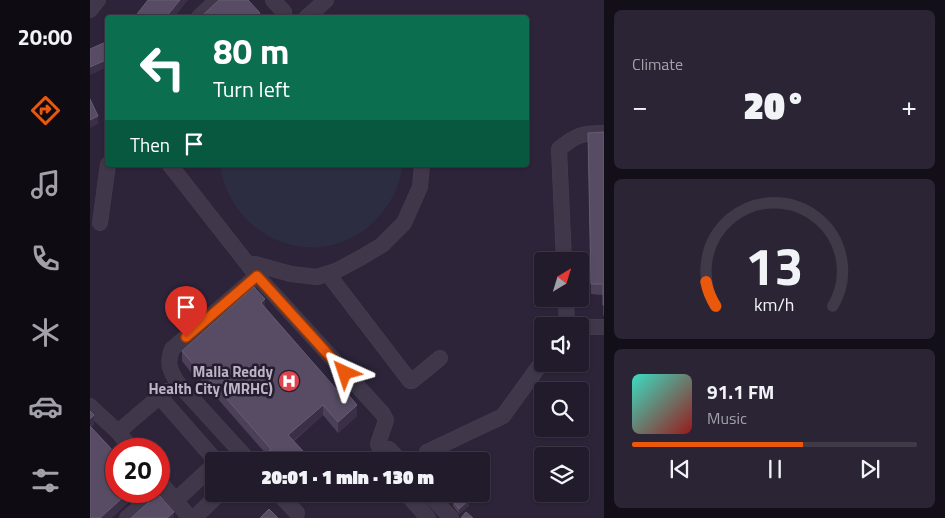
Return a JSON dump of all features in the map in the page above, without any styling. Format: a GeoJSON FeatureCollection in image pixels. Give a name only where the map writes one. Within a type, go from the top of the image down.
{"type":"FeatureCollection","features":[{"type":"Feature","properties":{"kind":"street"},"geometry":{"type":"LineString","coordinates":[[90,10],[98,0]]}},
{"type":"Feature","properties":{"kind":"street"},"geometry":{"type":"LineString","coordinates":[[201,15],[217,0]]}},
{"type":"Feature","properties":{"kind":"street"},"geometry":{"type":"LineString","coordinates":[[273,0],[285,15]]}},
{"type":"Feature","properties":{"kind":"street"},"geometry":{"type":"LineString","coordinates":[[309,15],[326,0]]}},
{"type":"Feature","properties":{"kind":"street"},"geometry":{"type":"LineString","coordinates":[[564,252],[559,149],[584,133],[604,134]]}},
{"type":"Feature","properties":{"kind":"street"},"geometry":{"type":"LineString","coordinates":[[100,223],[108,167]]}},
{"type":"Feature","properties":{"kind":"street"},"geometry":{"type":"LineString","coordinates":[[172,167],[253,271],[383,414],[386,420],[381,450]]}},
{"type":"Feature","properties":{"kind":"street"},"geometry":{"type":"LineString","coordinates":[[241,452],[177,382],[169,369],[168,360],[172,349],[253,271],[255,264],[291,274],[317,277],[336,271],[382,245],[404,222],[420,187],[422,167]]}},
{"type":"Feature","properties":{"kind":"street"},"geometry":{"type":"LineString","coordinates":[[328,274],[410,381],[440,358]]}},
{"type":"Feature","properties":{"kind":"street"},"geometry":{"type":"LineString","coordinates":[[589,327],[604,327]]}},
{"type":"Feature","properties":{"kind":"street"},"geometry":{"type":"LineString","coordinates":[[427,452],[503,416],[535,372]]}},
{"type":"Feature","properties":{"kind":"street"},"geometry":{"type":"LineString","coordinates":[[118,432],[177,382]]}},
{"type":"Feature","properties":{"kind":"street"},"geometry":{"type":"LineString","coordinates":[[160,397],[208,452]]}},
{"type":"Feature","properties":{"kind":"street"},"geometry":{"type":"LineString","coordinates":[[90,406],[123,438]]}},
{"type":"Feature","properties":{"kind":"street"},"geometry":{"type":"LineString","coordinates":[[176,500],[205,473]]}},
{"type":"Feature","properties":{"kind":"street"},"geometry":{"type":"LineString","coordinates":[[170,493],[192,518],[210,502]]}},
{"type":"Feature","properties":{"kind":"street"},"geometry":{"type":"LineString","coordinates":[[287,502],[297,513]]}},
{"type":"Feature","properties":{"kind":"street"},"geometry":{"type":"LineString","coordinates":[[414,502],[428,518]]}},
{"type":"Feature","properties":{"kind":"street"},"geometry":{"type":"LineString","coordinates":[[437,502],[452,518]]}},
{"type":"Feature","properties":{"kind":"street"},"geometry":{"type":"LineString","coordinates":[[127,518],[142,503]]}},
{"type":"Feature","properties":{"kind":"shaded area"},"geometry":{"type":"Polygon","coordinates":[[[221,167],[402,167],[395,192],[379,216],[357,235],[333,245],[308,247],[284,243],[261,231],[242,214],[228,192],[221,167]]]}},
{"type":"Feature","properties":{"kind":"building"},"geometry":{"type":"Polygon","coordinates":[[[148,0],[180,0],[168,15],[136,15],[148,0]]]}},
{"type":"Feature","properties":{"kind":"building"},"geometry":{"type":"Polygon","coordinates":[[[219,0],[248,0],[260,13],[258,15],[203,15],[219,0]]]}},
{"type":"Feature","properties":{"kind":"building"},"geometry":{"type":"Polygon","coordinates":[[[105,42],[105,60],[90,67],[90,49],[105,42]]]}},
{"type":"Feature","properties":{"kind":"building"},"geometry":{"type":"Polygon","coordinates":[[[90,99],[98,116],[90,120],[90,99]]]}},
{"type":"Feature","properties":{"kind":"building"},"geometry":{"type":"Polygon","coordinates":[[[604,132],[603,305],[603,284],[591,284],[588,133],[604,132]]]}},
{"type":"Feature","properties":{"kind":"building"},"geometry":{"type":"Polygon","coordinates":[[[254,287],[265,299],[261,303],[337,390],[341,386],[357,405],[338,422],[323,405],[288,435],[304,452],[268,452],[271,449],[196,364],[194,365],[182,351],[254,287]]]}},
{"type":"Feature","properties":{"kind":"building"},"geometry":{"type":"Polygon","coordinates":[[[90,411],[94,415],[90,419],[90,411]]]}},
{"type":"Feature","properties":{"kind":"building"},"geometry":{"type":"Polygon","coordinates":[[[90,426],[105,442],[105,503],[117,503],[100,518],[90,518],[90,426]]]}},
{"type":"Feature","properties":{"kind":"building"},"geometry":{"type":"Polygon","coordinates":[[[454,502],[467,502],[459,509],[454,502]]]}},
{"type":"Feature","properties":{"kind":"building"},"geometry":{"type":"Polygon","coordinates":[[[148,503],[166,503],[174,512],[167,518],[131,518],[148,503]]]}},
{"type":"Feature","properties":{"kind":"building"},"geometry":{"type":"Polygon","coordinates":[[[269,509],[278,518],[260,518],[269,509]]]}},
{"type":"Feature","properties":{"kind":"building"},"geometry":{"type":"Polygon","coordinates":[[[466,512],[473,518],[461,518],[466,512]]]}},
{"type":"Feature","properties":{"kind":"place","name":"Malla Reddy Health City (MRHC)"},"geometry":{"type":"Point","coordinates":[289,381]}},
{"type":"Feature","properties":{"kind":"route"},"geometry":{"type":"LineString","coordinates":[[186,337],[257,276],[345,373]]}}]}
